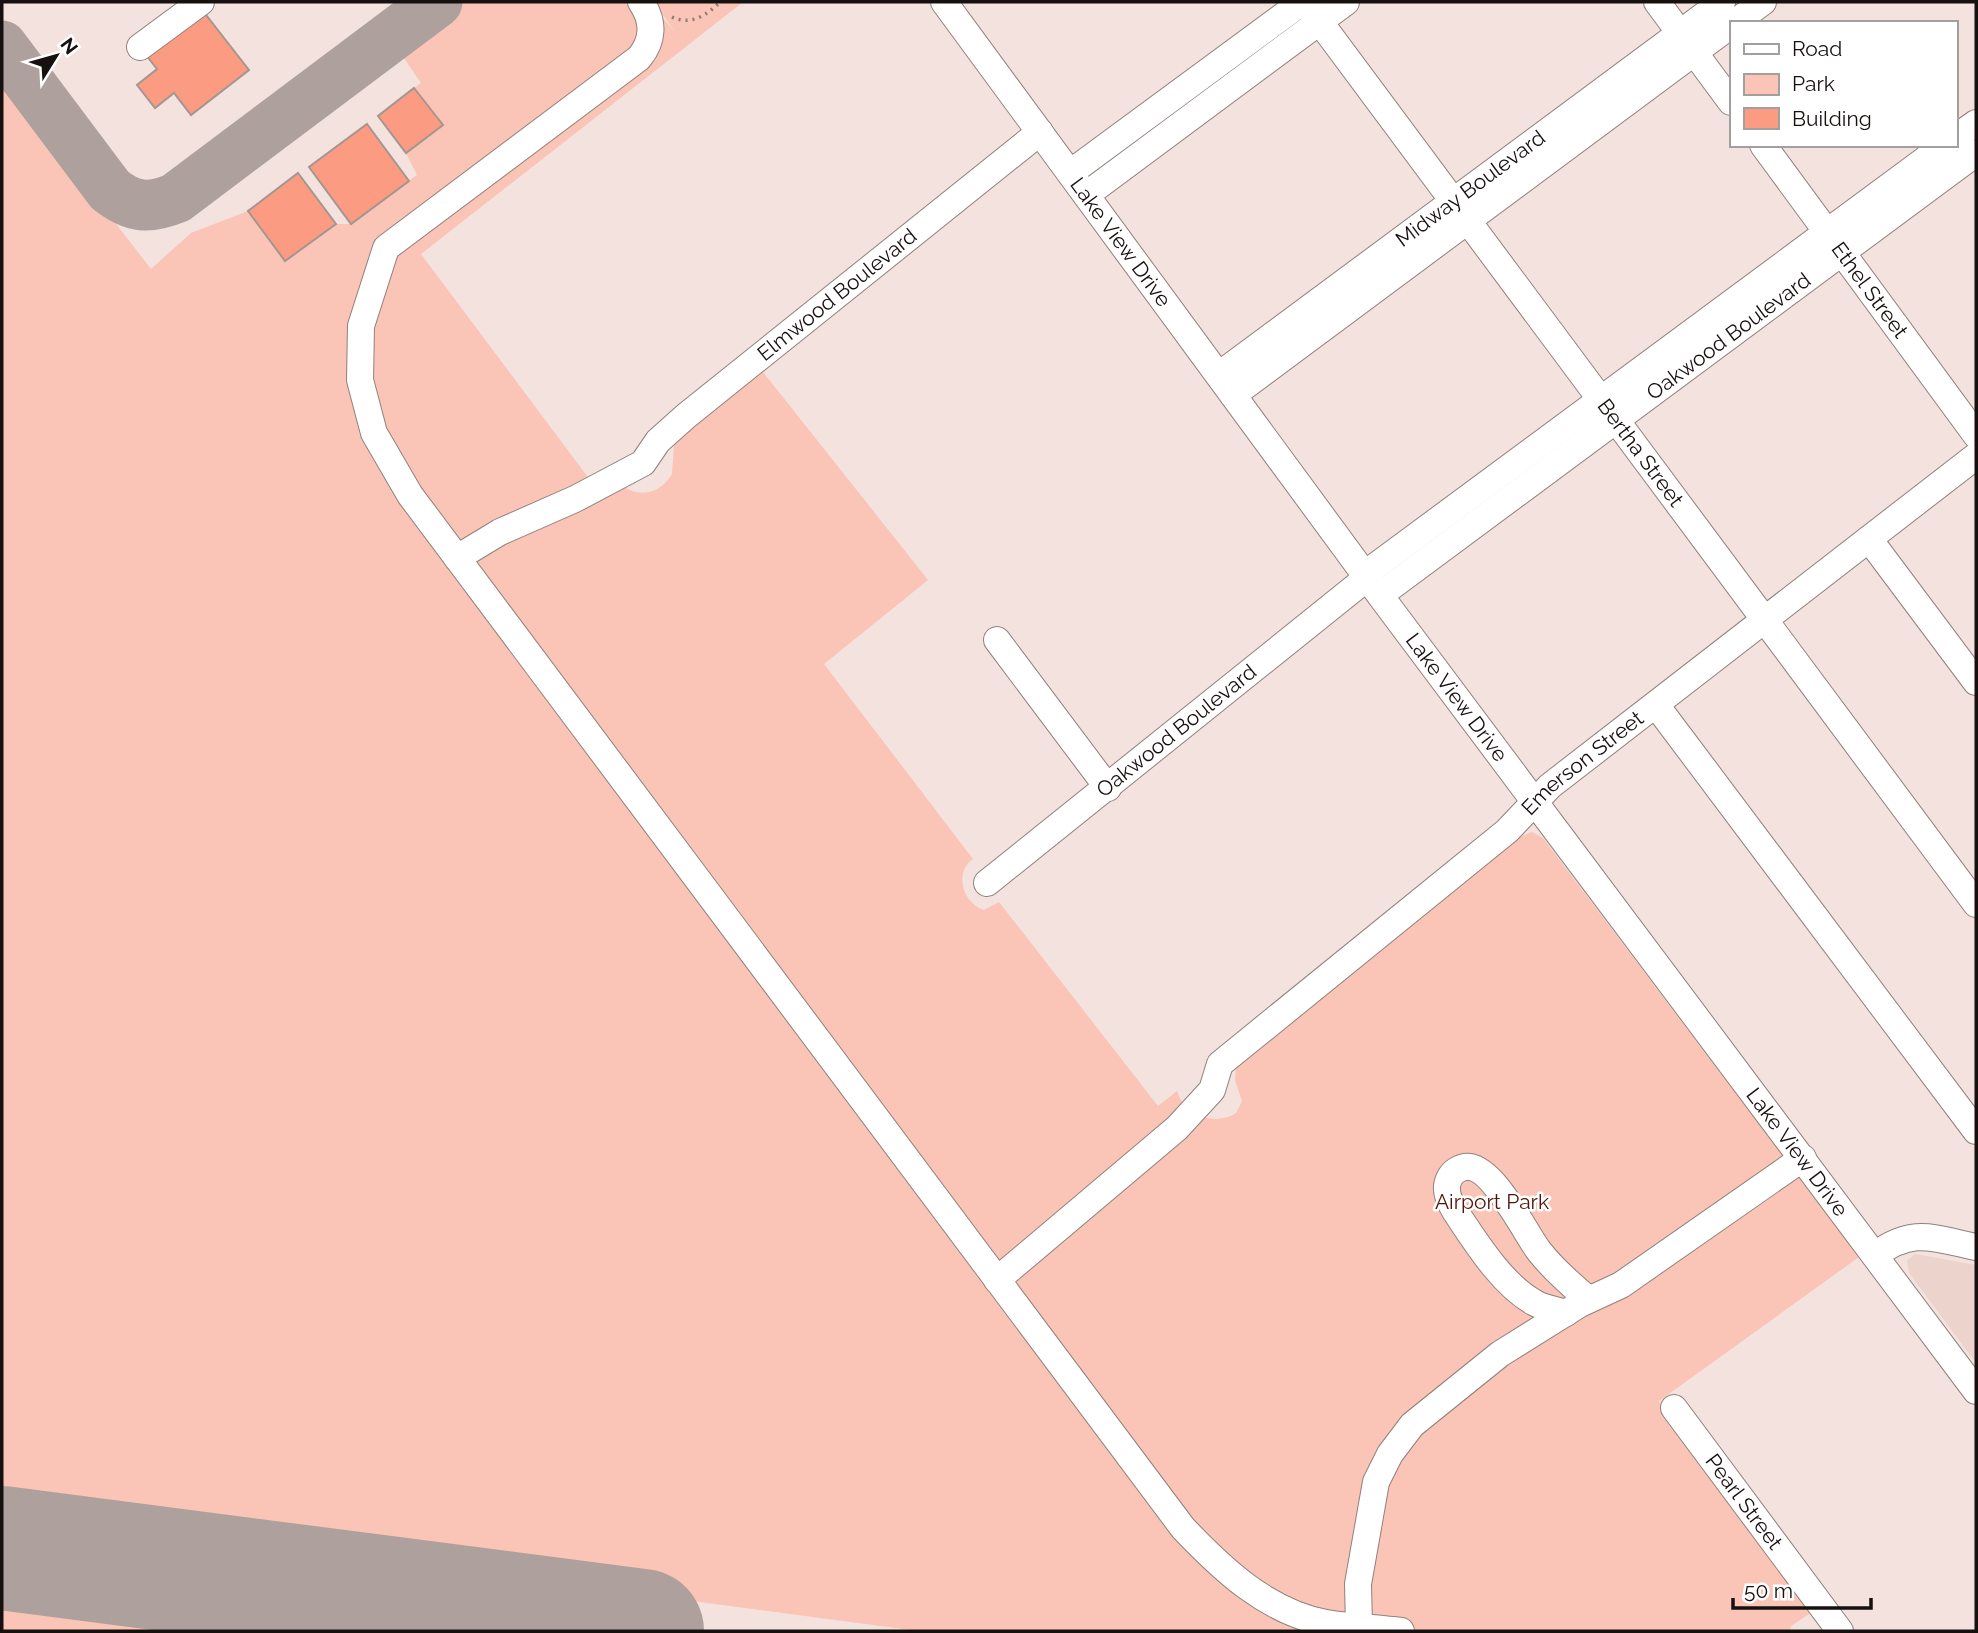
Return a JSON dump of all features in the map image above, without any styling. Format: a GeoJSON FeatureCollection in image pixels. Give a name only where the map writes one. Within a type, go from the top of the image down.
{"type":"FeatureCollection","features":[{"type":"Feature","properties":{"kind":"street"},"geometry":{"type":"LineString","coordinates":[[140,47],[201,2]]}},
{"type":"Feature","properties":{"kind":"street"},"geometry":{"type":"LineString","coordinates":[[641,2],[651,26],[648,44],[639,58],[386,248],[361,326],[360,380],[374,433],[410,495],[1183,1528],[1224,1570],[1271,1603],[1323,1623],[1401,1631]]}},
{"type":"Feature","properties":{"kind":"street","name":"Lake View Drive"},"geometry":{"type":"LineString","coordinates":[[944,2],[1535,803],[1976,1391]]}},
{"type":"Feature","properties":{"kind":"street"},"geometry":{"type":"LineString","coordinates":[[1070,173],[1309,8],[1346,2]]}},
{"type":"Feature","properties":{"kind":"street"},"geometry":{"type":"LineString","coordinates":[[1657,2],[1730,101]]}},
{"type":"Feature","properties":{"kind":"street","name":"Midway Boulevard"},"geometry":{"type":"LineString","coordinates":[[1226,385],[1688,43],[1723,2]]}},
{"type":"Feature","properties":{"kind":"street","name":"Midway Boulevard"},"geometry":{"type":"LineString","coordinates":[[1737,21],[1763,2]]}},
{"type":"Feature","properties":{"kind":"street"},"geometry":{"type":"LineString","coordinates":[[1086,195],[1309,8]]}},
{"type":"Feature","properties":{"kind":"street","name":"Bertha Street"},"geometry":{"type":"LineString","coordinates":[[1309,8],[1976,904]]}},
{"type":"Feature","properties":{"kind":"street","name":"Midway Boulevard"},"geometry":{"type":"LineString","coordinates":[[1688,43],[1730,25]]}},
{"type":"Feature","properties":{"kind":"street"},"geometry":{"type":"LineString","coordinates":[[1957,136],[1976,122]]}},
{"type":"Feature","properties":{"kind":"street","name":"Elmwood Boulevard"},"geometry":{"type":"LineString","coordinates":[[457,558],[500,532],[575,499],[643,463],[663,436],[686,416],[1040,132]]}},
{"type":"Feature","properties":{"kind":"street","name":"Ethel Street"},"geometry":{"type":"LineString","coordinates":[[1764,147],[1976,435]]}},
{"type":"Feature","properties":{"kind":"street","name":"Oakwood Boulevard"},"geometry":{"type":"LineString","coordinates":[[1835,242],[1943,147]]}},
{"type":"Feature","properties":{"kind":"street","name":"Oakwood Boulevard"},"geometry":{"type":"LineString","coordinates":[[986,883],[1371,582],[1835,242],[1976,153]]}},
{"type":"Feature","properties":{"kind":"street","name":"Emerson Street"},"geometry":{"type":"LineString","coordinates":[[997,1280],[1177,1128],[1212,1090],[1220,1064],[1507,831],[1550,786],[1976,456]]}},
{"type":"Feature","properties":{"kind":"street"},"geometry":{"type":"LineString","coordinates":[[1869,540],[1976,682]]}},
{"type":"Feature","properties":{"kind":"street"},"geometry":{"type":"LineString","coordinates":[[997,640],[1108,788]]}},
{"type":"Feature","properties":{"kind":"street"},"geometry":{"type":"LineString","coordinates":[[1656,705],[1976,1130]]}},
{"type":"Feature","properties":{"kind":"street"},"geometry":{"type":"LineString","coordinates":[[1359,1626],[1358,1584],[1376,1482],[1390,1454],[1428,1411],[1500,1354],[1577,1306],[1621,1285],[1803,1158]]}},
{"type":"Feature","properties":{"kind":"street"},"geometry":{"type":"LineString","coordinates":[[1468,1166],[1483,1172],[1495,1184],[1577,1306],[1537,1304],[1523,1295],[1450,1204],[1447,1188],[1450,1177],[1458,1169],[1468,1166]]}},
{"type":"Feature","properties":{"kind":"street"},"geometry":{"type":"LineString","coordinates":[[1875,1255],[1897,1239],[1908,1236],[1973,1243]]}},
{"type":"Feature","properties":{"kind":"street","name":"Pearl Street"},"geometry":{"type":"LineString","coordinates":[[1674,1408],[1840,1631]]}},
{"type":"Feature","properties":{"kind":"path"},"geometry":{"type":"LineString","coordinates":[[667,13],[679,20],[694,19],[720,2]]}},
{"type":"Feature","properties":{"kind":"shaded area"},"geometry":{"type":"Polygon","coordinates":[[[1915,1254],[1976,1265],[1976,1363],[1909,1273],[1907,1261],[1915,1254]]]}},
{"type":"Feature","properties":{"kind":"green space","name":"Airport Park"},"geometry":{"type":"Polygon","coordinates":[[[461,2],[649,2],[675,32],[654,2],[743,2],[421,254],[590,480],[612,465],[616,476],[629,490],[647,492],[665,483],[672,474],[674,446],[686,427],[759,367],[928,580],[824,664],[973,859],[967,865],[962,879],[970,901],[984,910],[999,902],[1158,1106],[1177,1091],[1186,1107],[1201,1116],[1219,1119],[1236,1113],[1242,1101],[1235,1080],[1236,1067],[1522,836],[1532,832],[1543,838],[1859,1257],[1659,1401],[1815,1610],[1791,1626],[1790,1631],[918,1631],[2,1509],[2,76],[151,269],[191,233],[248,211],[286,261],[336,224],[351,224],[417,175],[406,153],[442,125],[414,88],[421,83],[399,51],[461,2]]]}},
{"type":"Feature","properties":{"kind":"green space"},"geometry":{"type":"Polygon","coordinates":[[[2,1594],[291,1631],[2,1631],[2,1594]]]}},
{"type":"Feature","properties":{"kind":"building"},"geometry":{"type":"Polygon","coordinates":[[[203,11],[249,70],[191,115],[174,93],[155,108],[137,85],[157,69],[146,55],[203,11]]]}},
{"type":"Feature","properties":{"kind":"building"},"geometry":{"type":"Polygon","coordinates":[[[414,88],[443,125],[406,153],[378,116],[414,88]]]}},
{"type":"Feature","properties":{"kind":"building"},"geometry":{"type":"Polygon","coordinates":[[[367,124],[409,181],[351,224],[309,167],[367,124]]]}},
{"type":"Feature","properties":{"kind":"building"},"geometry":{"type":"Polygon","coordinates":[[[298,173],[336,224],[285,261],[248,211],[298,173]]]}},
{"type":"Feature","properties":{"kind":"taxiway"},"geometry":{"type":"LineString","coordinates":[[2,46],[110,190],[126,200],[149,205],[176,198],[437,2]]}},
{"type":"Feature","properties":{"kind":"runway"},"geometry":{"type":"LineString","coordinates":[[2,1548],[642,1631]]}}]}
